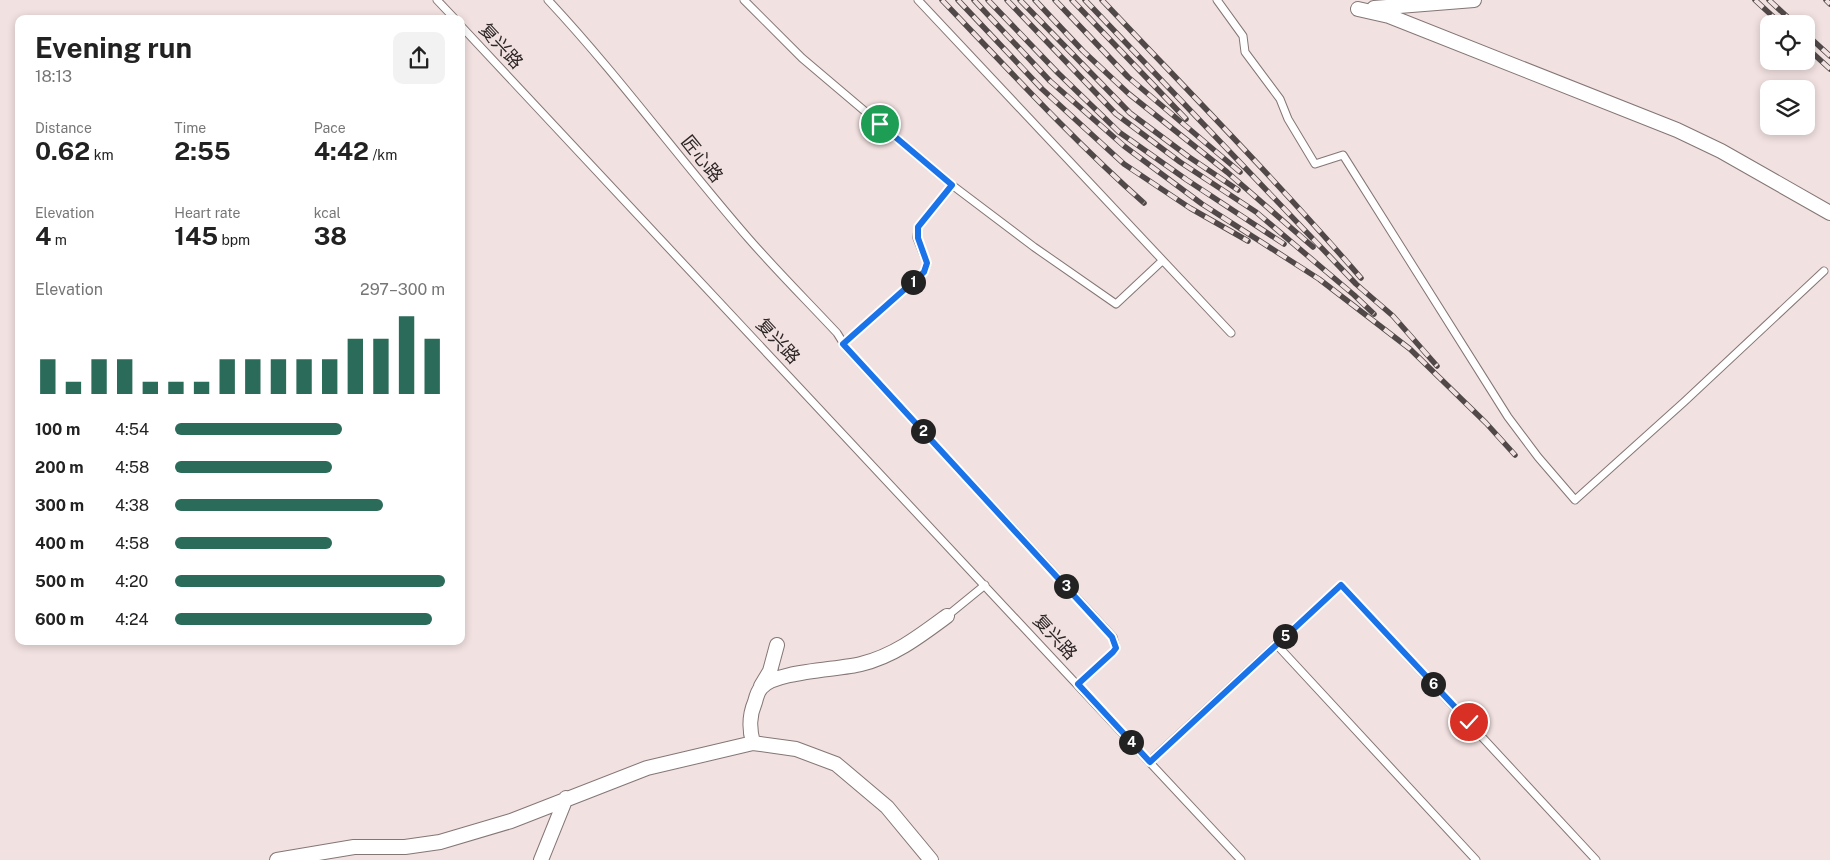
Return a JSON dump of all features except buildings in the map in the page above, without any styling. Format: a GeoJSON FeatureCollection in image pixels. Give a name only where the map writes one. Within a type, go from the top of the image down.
{"type":"FeatureCollection","features":[{"type":"Feature","properties":{"kind":"street"},"geometry":{"type":"LineString","coordinates":[[1354,5],[1474,0]]}},
{"type":"Feature","properties":{"kind":"street"},"geometry":{"type":"LineString","coordinates":[[1354,5],[1389,16],[1677,130],[1721,151],[1830,213]]}},
{"type":"Feature","properties":{"kind":"street"},"geometry":{"type":"LineString","coordinates":[[761,687],[781,677],[860,665],[890,654],[912,642],[947,616]]}},
{"type":"Feature","properties":{"kind":"street"},"geometry":{"type":"LineString","coordinates":[[753,743],[749,727],[752,708],[770,671],[776,645]]}},
{"type":"Feature","properties":{"kind":"street"},"geometry":{"type":"LineString","coordinates":[[277,860],[354,847],[405,847],[440,842],[511,821],[647,768],[753,743],[796,749],[836,764],[887,807],[931,860]]}},
{"type":"Feature","properties":{"kind":"street"},"geometry":{"type":"LineString","coordinates":[[541,860],[566,798]]}},
{"type":"Feature","properties":{"kind":"lane","name":"复兴路"},"geometry":{"type":"LineString","coordinates":[[437,0],[451,15]]}},
{"type":"Feature","properties":{"kind":"lane","name":"匠心路"},"geometry":{"type":"LineString","coordinates":[[548,0],[631,94],[749,240],[837,333],[843,344],[1112,637],[1116,648],[1078,684]]}},
{"type":"Feature","properties":{"kind":"lane"},"geometry":{"type":"LineString","coordinates":[[744,0],[802,58],[952,185],[1034,247],[1116,304],[1162,261]]}},
{"type":"Feature","properties":{"kind":"lane"},"geometry":{"type":"LineString","coordinates":[[918,0],[1231,333]]}},
{"type":"Feature","properties":{"kind":"lane"},"geometry":{"type":"LineString","coordinates":[[1217,0],[1244,36],[1245,52],[1280,99],[1288,119],[1315,164],[1343,155],[1508,417],[1538,457],[1575,500],[1684,402],[1824,271]]}},
{"type":"Feature","properties":{"kind":"lane","name":"复兴路"},"geometry":{"type":"LineString","coordinates":[[465,30],[1241,860]]}},
{"type":"Feature","properties":{"kind":"lane"},"geometry":{"type":"LineString","coordinates":[[843,344],[924,272],[927,263],[918,238],[918,227],[952,185]]}},
{"type":"Feature","properties":{"kind":"lane"},"geometry":{"type":"LineString","coordinates":[[947,616],[985,585]]}},
{"type":"Feature","properties":{"kind":"lane"},"geometry":{"type":"LineString","coordinates":[[1150,762],[1341,585],[1596,860]]}},
{"type":"Feature","properties":{"kind":"lane"},"geometry":{"type":"LineString","coordinates":[[1276,644],[1476,860]]}},
{"type":"Feature","properties":{"kind":"railway"},"geometry":{"type":"LineString","coordinates":[[942,0],[1066,129],[1144,203]]}},
{"type":"Feature","properties":{"kind":"railway"},"geometry":{"type":"LineString","coordinates":[[958,0],[1042,89],[1124,164],[1190,208],[1248,241]]}},
{"type":"Feature","properties":{"kind":"railway"},"geometry":{"type":"LineString","coordinates":[[974,0],[1050,81],[1124,146],[1202,204],[1319,279],[1410,349],[1486,423],[1515,455]]}},
{"type":"Feature","properties":{"kind":"railway"},"geometry":{"type":"LineString","coordinates":[[988,0],[1058,73],[1119,132],[1187,180],[1284,244]]}},
{"type":"Feature","properties":{"kind":"railway"},"geometry":{"type":"LineString","coordinates":[[1007,0],[1116,114],[1180,162],[1256,212],[1374,314]]}},
{"type":"Feature","properties":{"kind":"railway"},"geometry":{"type":"LineString","coordinates":[[1020,0],[1130,113],[1189,157],[1238,190]]}},
{"type":"Feature","properties":{"kind":"railway"},"geometry":{"type":"LineString","coordinates":[[1035,0],[1083,51],[1129,94],[1227,172],[1313,247]]}},
{"type":"Feature","properties":{"kind":"railway"},"geometry":{"type":"LineString","coordinates":[[1055,0],[1128,77],[1240,172]]}},
{"type":"Feature","properties":{"kind":"railway"},"geometry":{"type":"LineString","coordinates":[[1072,0],[1186,119]]}},
{"type":"Feature","properties":{"kind":"railway"},"geometry":{"type":"LineString","coordinates":[[1085,0],[1356,284],[1393,316],[1437,366]]}},
{"type":"Feature","properties":{"kind":"railway"},"geometry":{"type":"LineString","coordinates":[[1102,0],[1266,172],[1361,278]]}},
{"type":"Feature","properties":{"kind":"railway"},"geometry":{"type":"LineString","coordinates":[[1755,0],[1771,15]]}},
{"type":"Feature","properties":{"kind":"railway"},"geometry":{"type":"LineString","coordinates":[[1769,0],[1785,15]]}},
{"type":"Feature","properties":{"kind":"railway"},"geometry":{"type":"LineString","coordinates":[[1826,0],[1830,4]]}},
{"type":"Feature","properties":{"kind":"railway"},"geometry":{"type":"LineString","coordinates":[[1815,42],[1830,56]]}},
{"type":"Feature","properties":{"kind":"railway"},"geometry":{"type":"LineString","coordinates":[[1815,55],[1830,69]]}},
{"type":"Feature","properties":{"kind":"route"},"geometry":{"type":"LineString","coordinates":[[880,124],[952,185],[918,227],[918,238],[927,263],[924,272],[843,344],[1112,637],[1116,643],[1116,648],[1078,684],[1150,762],[1341,585],[1469,722]]}}]}
